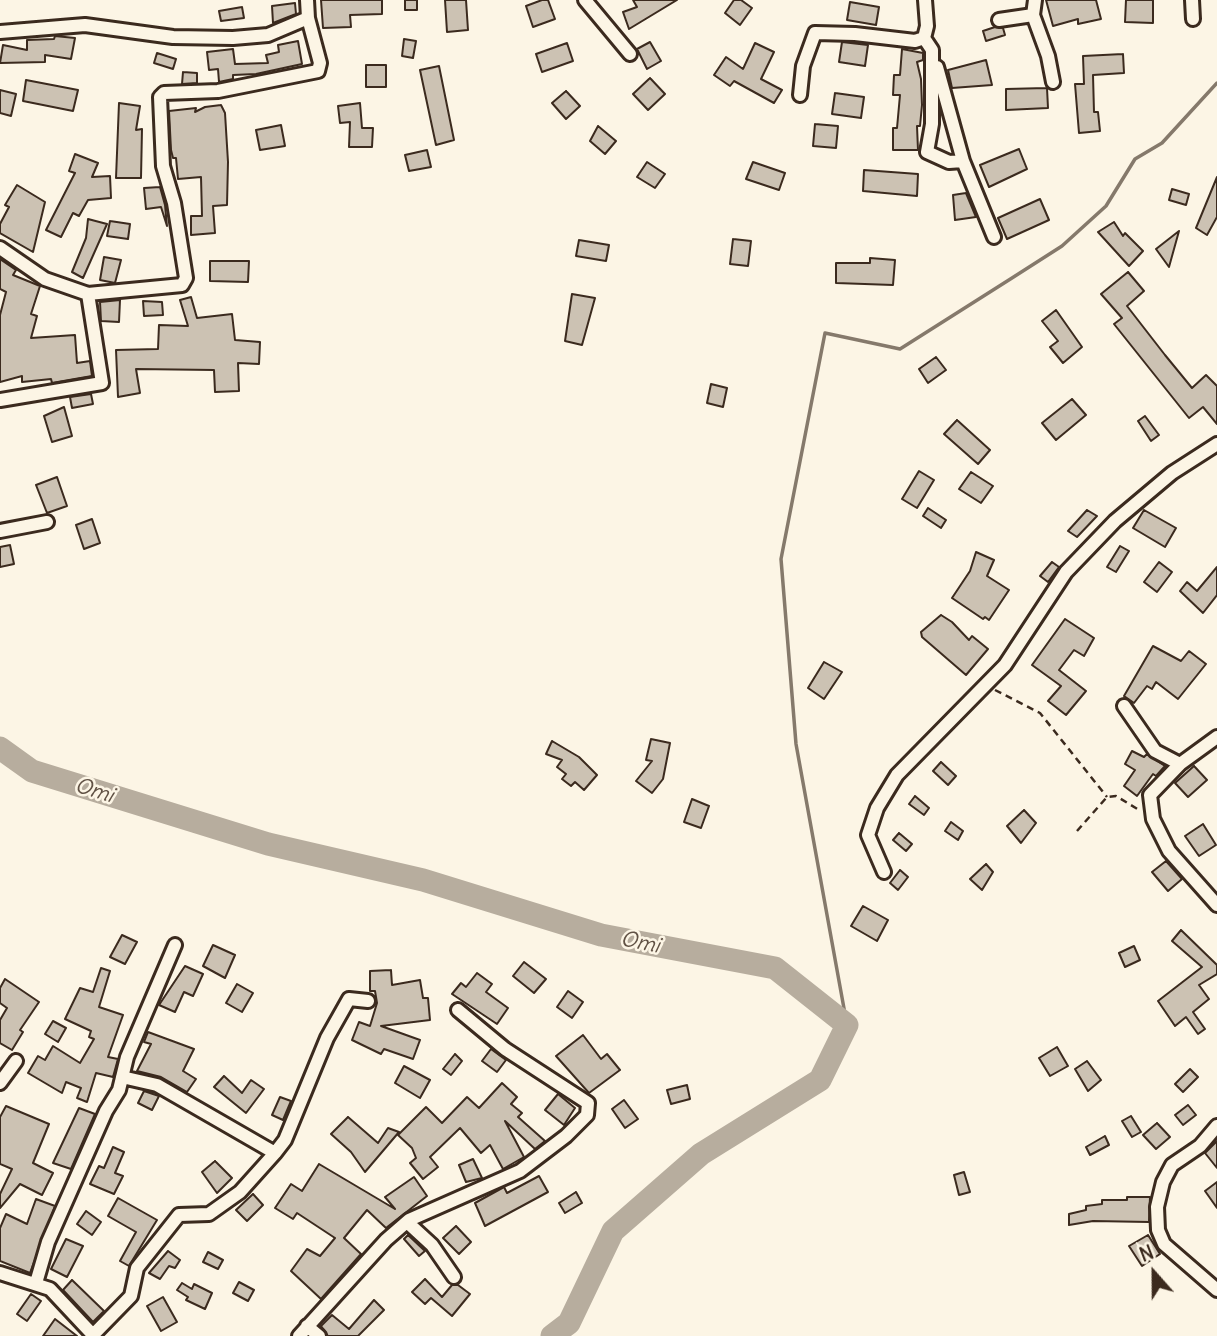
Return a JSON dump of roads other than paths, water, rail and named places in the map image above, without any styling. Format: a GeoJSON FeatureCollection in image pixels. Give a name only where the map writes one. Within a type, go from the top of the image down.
{"type":"FeatureCollection","features":[{"type":"Feature","properties":{"kind":"street"},"geometry":{"type":"LineString","coordinates":[[0,248],[45,279],[88,294],[182,285],[186,278],[185,265],[173,194],[163,166],[160,97],[164,93],[218,91],[318,71],[320,63],[308,19],[307,0]]}},
{"type":"Feature","properties":{"kind":"street"},"geometry":{"type":"LineString","coordinates":[[585,0],[630,54]]}},
{"type":"Feature","properties":{"kind":"street"},"geometry":{"type":"LineString","coordinates":[[925,0],[927,26],[924,37],[932,50],[963,161],[994,237]]}},
{"type":"Feature","properties":{"kind":"street"},"geometry":{"type":"LineString","coordinates":[[1035,0],[1033,15],[1054,82]]}},
{"type":"Feature","properties":{"kind":"street"},"geometry":{"type":"LineString","coordinates":[[1192,0],[1193,19]]}},
{"type":"Feature","properties":{"kind":"street"},"geometry":{"type":"LineString","coordinates":[[999,20],[1033,15]]}},
{"type":"Feature","properties":{"kind":"street"},"geometry":{"type":"LineString","coordinates":[[0,32],[85,25],[173,37],[233,38],[268,35],[308,19]]}},
{"type":"Feature","properties":{"kind":"street"},"geometry":{"type":"LineString","coordinates":[[800,95],[803,66],[813,36],[818,32],[915,41],[924,37]]}},
{"type":"Feature","properties":{"kind":"street"},"geometry":{"type":"LineString","coordinates":[[932,50],[932,124],[927,152],[949,162],[963,161]]}},
{"type":"Feature","properties":{"kind":"street"},"geometry":{"type":"LineString","coordinates":[[0,400],[102,383],[88,294]]}},
{"type":"Feature","properties":{"kind":"street"},"geometry":{"type":"LineString","coordinates":[[884,872],[868,835],[877,808],[897,775],[1005,665],[1066,572],[1115,521],[1172,473],[1217,444]]}},
{"type":"Feature","properties":{"kind":"street"},"geometry":{"type":"LineString","coordinates":[[0,531],[47,522]]}},
{"type":"Feature","properties":{"kind":"street"},"geometry":{"type":"LineString","coordinates":[[1125,706],[1155,751],[1180,764]]}},
{"type":"Feature","properties":{"kind":"street"},"geometry":{"type":"LineString","coordinates":[[1217,737],[1180,764],[1150,795],[1153,819],[1169,851],[1217,905]]}},
{"type":"Feature","properties":{"kind":"street"},"geometry":{"type":"LineString","coordinates":[[36,1283],[48,1242],[122,1077],[146,1009],[175,945]]}},
{"type":"Feature","properties":{"kind":"street"},"geometry":{"type":"LineString","coordinates":[[0,1273],[50,1289],[93,1336],[131,1296],[137,1268],[180,1215],[209,1214],[240,1192],[275,1153],[285,1140],[327,1038],[349,999],[368,1001]]}},
{"type":"Feature","properties":{"kind":"street"},"geometry":{"type":"LineString","coordinates":[[319,1336],[303,1331],[347,1286],[386,1240],[407,1222],[520,1171],[566,1136],[587,1115],[588,1103],[572,1090],[505,1049],[457,1010]]}},
{"type":"Feature","properties":{"kind":"street"},"geometry":{"type":"LineString","coordinates":[[0,1083],[16,1061]]}},
{"type":"Feature","properties":{"kind":"street"},"geometry":{"type":"LineString","coordinates":[[122,1077],[157,1085],[275,1153]]}},
{"type":"Feature","properties":{"kind":"street"},"geometry":{"type":"LineString","coordinates":[[1217,1126],[1200,1146],[1172,1165],[1163,1182],[1157,1207],[1158,1230],[1164,1244],[1217,1290]]}},
{"type":"Feature","properties":{"kind":"street"},"geometry":{"type":"LineString","coordinates":[[407,1222],[432,1245],[454,1277]]}},
{"type":"Feature","properties":{"kind":"waterway"},"geometry":{"type":"LineString","coordinates":[[847,1025],[796,744],[781,559],[825,333],[900,349],[1012,278],[1062,246],[1106,206],[1135,159],[1162,143],[1217,83]]}},
{"type":"Feature","properties":{"kind":"waterway","name":"Omi"},"geometry":{"type":"LineString","coordinates":[[0,748],[32,771],[268,844],[423,880],[601,935],[775,968],[847,1025],[820,1080],[701,1154],[613,1231],[569,1323],[552,1336]]}}]}
